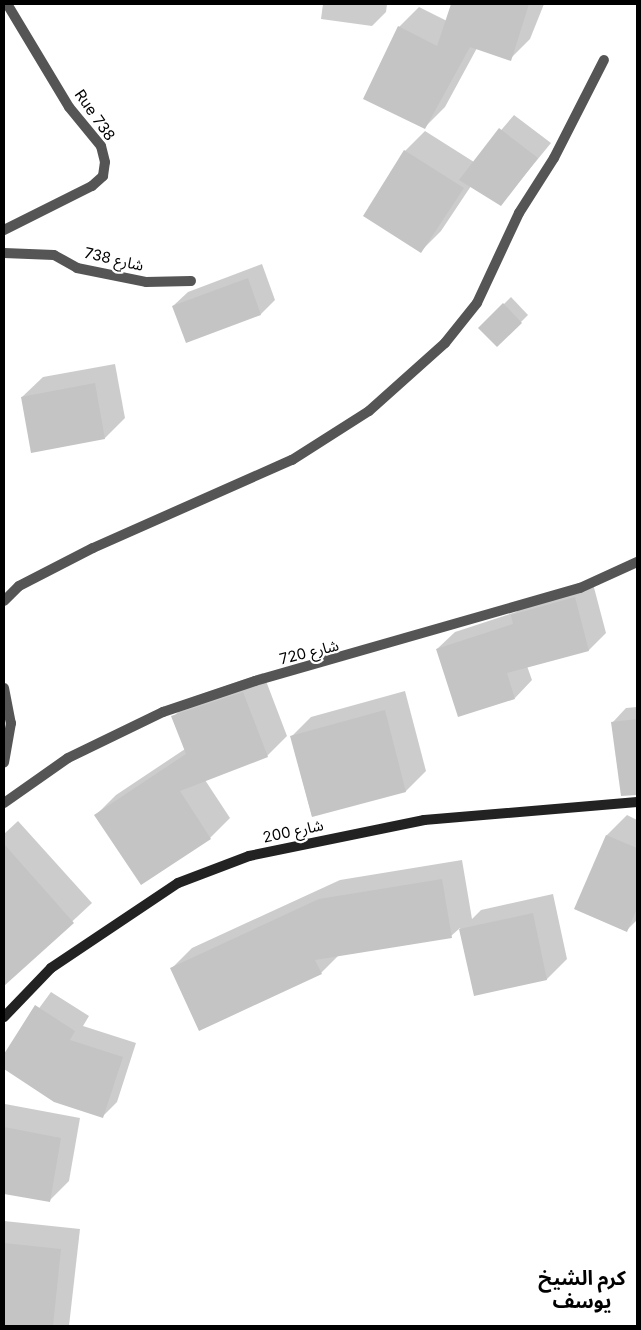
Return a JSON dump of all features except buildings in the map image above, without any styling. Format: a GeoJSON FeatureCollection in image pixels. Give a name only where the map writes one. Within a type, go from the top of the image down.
{"type":"FeatureCollection","features":[{"type":"Feature","properties":{"kind":"main road","name":"شارع 200"},"geometry":{"type":"LineString","coordinates":[[4,1017],[51,968],[178,882],[249,856],[424,820],[637,802]]}},
{"type":"Feature","properties":{"kind":"street","name":"Rue 738"},"geometry":{"type":"LineString","coordinates":[[4,230],[92,186],[103,176],[105,162],[101,146],[69,107],[7,4]]}},
{"type":"Feature","properties":{"kind":"street"},"geometry":{"type":"LineString","coordinates":[[4,602],[20,586],[93,548],[322,444],[369,411],[420,366],[477,303],[519,213],[554,158],[604,60]]}},
{"type":"Feature","properties":{"kind":"street","name":"شارع 738"},"geometry":{"type":"LineString","coordinates":[[4,253],[54,255],[77,268],[146,282],[191,281]]}},
{"type":"Feature","properties":{"kind":"street","name":"شارع 720"},"geometry":{"type":"LineString","coordinates":[[4,803],[68,758],[163,712],[255,681],[580,588],[637,562]]}},
{"type":"Feature","properties":{"kind":"street"},"geometry":{"type":"LineString","coordinates":[[4,688],[11,723],[4,762]]}},
{"type":"Feature","properties":{"kind":"district","name":"كرم الشيخ يوسف"},"geometry":{"type":"Point","coordinates":[582,1290]}}]}
